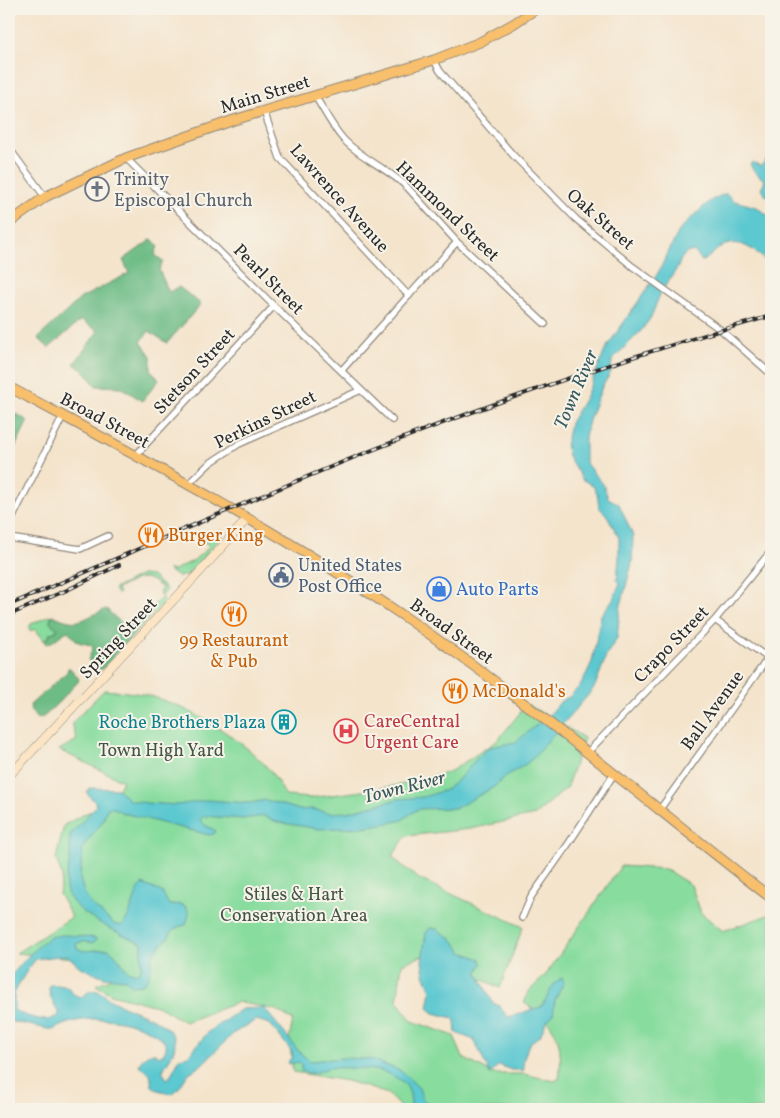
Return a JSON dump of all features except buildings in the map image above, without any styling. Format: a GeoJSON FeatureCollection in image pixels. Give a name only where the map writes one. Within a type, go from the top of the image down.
{"type":"FeatureCollection","features":[{"type":"Feature","properties":{"kind":"main road","name":"Main Street"},"geometry":{"type":"LineString","coordinates":[[9,224],[45,197],[126,158],[234,120],[434,60],[480,42],[536,9]]}},
{"type":"Feature","properties":{"kind":"main road","name":"Broad Street"},"geometry":{"type":"LineString","coordinates":[[9,388],[136,455],[247,518],[327,566],[402,615],[538,714],[771,898]]}},
{"type":"Feature","properties":{"kind":"street","name":"Oak Street"},"geometry":{"type":"LineString","coordinates":[[434,60],[440,71],[513,155],[576,220],[602,242],[722,330],[771,374]]}},
{"type":"Feature","properties":{"kind":"street","name":"Hammond Street"},"geometry":{"type":"LineString","coordinates":[[315,96],[344,140],[403,183],[457,242],[545,324]]}},
{"type":"Feature","properties":{"kind":"street","name":"Lawrence Avenue"},"geometry":{"type":"LineString","coordinates":[[264,111],[280,158],[408,296]]}},
{"type":"Feature","properties":{"kind":"street"},"geometry":{"type":"LineString","coordinates":[[9,148],[45,197]]}},
{"type":"Feature","properties":{"kind":"street","name":"Pearl Street"},"geometry":{"type":"LineString","coordinates":[[126,158],[274,306],[392,420]]}},
{"type":"Feature","properties":{"kind":"street"},"geometry":{"type":"LineString","coordinates":[[341,371],[457,242]]}},
{"type":"Feature","properties":{"kind":"street","name":"Stetson Street"},"geometry":{"type":"LineString","coordinates":[[136,455],[274,306]]}},
{"type":"Feature","properties":{"kind":"street","name":"Perkins Street"},"geometry":{"type":"LineString","coordinates":[[188,484],[210,463],[234,447],[361,390]]}},
{"type":"Feature","properties":{"kind":"street"},"geometry":{"type":"LineString","coordinates":[[9,525],[63,416]]}},
{"type":"Feature","properties":{"kind":"street","name":"Spring Street"},"geometry":{"type":"LineString","coordinates":[[9,776],[198,574],[247,518]]}},
{"type":"Feature","properties":{"kind":"street"},"geometry":{"type":"LineString","coordinates":[[9,538],[80,549],[108,536]]}},
{"type":"Feature","properties":{"kind":"street","name":"Crapo Street"},"geometry":{"type":"LineString","coordinates":[[587,753],[715,620],[771,551]]}},
{"type":"Feature","properties":{"kind":"street","name":"Ball Avenue"},"geometry":{"type":"LineString","coordinates":[[660,809],[768,658],[715,620]]}},
{"type":"Feature","properties":{"kind":"street"},"geometry":{"type":"LineString","coordinates":[[522,918],[531,897],[614,774]]}},
{"type":"Feature","properties":{"kind":"green space"},"geometry":{"type":"Polygon","coordinates":[[[152,239],[158,246],[155,255],[163,261],[159,270],[169,292],[179,287],[201,304],[167,343],[149,331],[141,342],[151,356],[151,370],[159,380],[142,401],[121,387],[96,386],[85,372],[74,364],[98,331],[81,320],[49,348],[38,338],[81,298],[129,273],[123,260],[152,239]]]}},
{"type":"Feature","properties":{"kind":"green space"},"geometry":{"type":"Polygon","coordinates":[[[16,414],[28,421],[10,457],[9,424],[16,414]]]}},
{"type":"Feature","properties":{"kind":"green space"},"geometry":{"type":"Polygon","coordinates":[[[222,530],[223,534],[220,539],[187,575],[178,577],[168,570],[172,571],[193,561],[209,547],[206,542],[203,543],[201,540],[222,530]]]}},
{"type":"Feature","properties":{"kind":"green space"},"geometry":{"type":"Polygon","coordinates":[[[141,575],[152,576],[167,590],[162,596],[165,602],[138,630],[135,625],[162,597],[159,593],[162,588],[150,580],[141,578],[117,589],[119,593],[117,594],[114,589],[141,575]]]}},
{"type":"Feature","properties":{"kind":"green space"},"geometry":{"type":"Polygon","coordinates":[[[106,609],[125,626],[131,621],[138,630],[102,669],[99,670],[88,660],[93,648],[91,645],[78,642],[68,631],[47,644],[44,640],[49,638],[50,633],[58,629],[50,623],[53,615],[69,621],[80,621],[106,609]]]}},
{"type":"Feature","properties":{"kind":"green space"},"geometry":{"type":"Polygon","coordinates":[[[52,615],[51,617],[58,629],[49,635],[49,638],[44,640],[35,629],[30,631],[31,624],[52,615]]]}},
{"type":"Feature","properties":{"kind":"green space"},"geometry":{"type":"Polygon","coordinates":[[[68,668],[79,679],[78,682],[48,713],[37,719],[31,711],[30,705],[67,672],[68,668]]]}},
{"type":"Feature","properties":{"kind":"green space","name":"Stiles & Hart Conservation Area"},"geometry":{"type":"Polygon","coordinates":[[[104,690],[142,694],[158,698],[177,705],[214,725],[249,750],[263,763],[274,776],[286,796],[309,798],[370,790],[411,783],[451,771],[497,741],[527,704],[584,738],[568,787],[535,815],[470,829],[406,836],[392,857],[419,879],[523,927],[500,988],[462,970],[434,951],[402,964],[397,1001],[412,1021],[454,1036],[463,1058],[494,1074],[524,1074],[554,1081],[559,1079],[560,1054],[556,1034],[544,1018],[524,1003],[529,991],[545,976],[621,866],[665,869],[691,885],[701,913],[723,931],[771,914],[771,1109],[402,1109],[388,1094],[347,1081],[293,1072],[289,1039],[293,1020],[276,1010],[239,1002],[185,1022],[160,1007],[111,994],[96,985],[112,978],[86,959],[16,953],[72,917],[59,894],[62,876],[56,859],[64,825],[86,813],[110,805],[123,781],[59,750],[77,740],[72,723],[104,690]]]}},
{"type":"Feature","properties":{"kind":"water"},"geometry":{"type":"Polygon","coordinates":[[[771,156],[771,192],[766,196],[761,188],[765,181],[753,170],[750,164],[753,162],[761,166],[771,156]]]}},
{"type":"Feature","properties":{"kind":"water"},"geometry":{"type":"Polygon","coordinates":[[[727,194],[734,201],[757,207],[771,218],[771,267],[761,256],[749,248],[736,244],[728,244],[721,247],[702,261],[694,251],[686,253],[661,292],[651,317],[641,331],[612,360],[611,372],[602,387],[590,417],[585,436],[585,461],[603,484],[608,498],[619,504],[633,536],[632,563],[620,609],[617,638],[607,654],[595,686],[534,757],[506,776],[494,787],[456,808],[418,809],[402,820],[362,827],[319,829],[277,822],[264,816],[243,819],[204,816],[200,820],[216,831],[214,834],[209,835],[123,813],[114,808],[108,808],[103,821],[83,847],[80,879],[85,895],[91,904],[114,924],[121,926],[127,918],[142,884],[162,892],[169,905],[180,904],[186,907],[189,914],[186,925],[176,928],[156,950],[147,979],[139,985],[132,986],[125,979],[104,977],[80,967],[67,955],[36,959],[14,992],[14,1010],[38,1019],[47,1020],[59,1015],[49,993],[50,985],[58,985],[68,987],[73,994],[80,997],[92,991],[102,993],[116,1003],[155,1020],[170,1032],[175,1042],[174,1051],[163,1070],[167,1079],[180,1058],[188,1056],[209,1031],[242,1009],[264,1008],[302,1055],[311,1061],[343,1058],[370,1059],[401,1071],[419,1088],[423,1100],[436,1109],[411,1109],[410,1093],[405,1084],[381,1071],[336,1068],[315,1073],[301,1071],[301,1064],[299,1062],[288,1064],[289,1060],[293,1057],[292,1052],[270,1024],[256,1020],[234,1033],[199,1067],[189,1073],[178,1089],[172,1094],[152,1086],[150,1074],[139,1065],[148,1055],[155,1053],[159,1056],[163,1055],[166,1049],[166,1043],[142,1027],[127,1022],[95,1019],[80,1020],[53,1030],[9,1021],[9,978],[35,949],[51,937],[66,935],[95,938],[97,939],[93,943],[84,942],[76,944],[77,948],[84,951],[109,949],[129,971],[132,973],[140,972],[142,943],[111,929],[89,916],[71,900],[67,892],[70,835],[96,806],[87,793],[89,788],[118,789],[129,800],[146,803],[178,805],[207,800],[250,803],[266,800],[300,810],[312,809],[330,813],[347,812],[398,799],[423,797],[446,790],[490,747],[516,742],[581,685],[592,662],[601,615],[614,598],[620,583],[617,580],[619,538],[608,517],[599,507],[597,493],[593,486],[582,479],[568,456],[566,443],[570,423],[586,396],[606,348],[658,273],[679,231],[710,201],[727,194]]]}},
{"type":"Feature","properties":{"kind":"water"},"geometry":{"type":"Polygon","coordinates":[[[430,928],[437,929],[452,939],[462,952],[481,959],[482,964],[478,974],[493,1003],[499,1006],[508,1017],[541,1007],[552,987],[562,978],[564,983],[555,1000],[553,1015],[546,1022],[540,1036],[528,1046],[523,1062],[524,1070],[511,1070],[499,1065],[490,1074],[474,1040],[456,1033],[453,1018],[434,1013],[428,1008],[431,991],[424,974],[422,961],[426,933],[430,928]]]}},
{"type":"Feature","properties":{"kind":"railway"},"geometry":{"type":"LineString","coordinates":[[9,605],[283,487],[424,430],[522,394],[621,361],[771,316]]}},
{"type":"Feature","properties":{"kind":"railway"},"geometry":{"type":"LineString","coordinates":[[9,615],[119,565]]}},
{"type":"Feature","properties":{"kind":"place","name":"Trinity Episcopal Church"},"geometry":{"type":"Point","coordinates":[97,189]}},
{"type":"Feature","properties":{"kind":"place","name":"Burger King"},"geometry":{"type":"Point","coordinates":[151,535]}},
{"type":"Feature","properties":{"kind":"place","name":"United States Post Office"},"geometry":{"type":"Point","coordinates":[281,575]}},
{"type":"Feature","properties":{"kind":"place","name":"Auto Parts"},"geometry":{"type":"Point","coordinates":[439,589]}},
{"type":"Feature","properties":{"kind":"place","name":"99 Restaurant & Pub"},"geometry":{"type":"Point","coordinates":[234,614]}},
{"type":"Feature","properties":{"kind":"place","name":"McDonald's"},"geometry":{"type":"Point","coordinates":[455,691]}},
{"type":"Feature","properties":{"kind":"place","name":"Roche Brothers Plaza"},"geometry":{"type":"Point","coordinates":[284,722]}},
{"type":"Feature","properties":{"kind":"place","name":"CareCentral Urgent Care"},"geometry":{"type":"Point","coordinates":[346,731]}},
{"type":"Feature","properties":{"kind":"water label","name":"Town River"},"geometry":{"type":"Point","coordinates":[575,389]}},
{"type":"Feature","properties":{"kind":"water label","name":"Town River"},"geometry":{"type":"Point","coordinates":[404,786]}},
{"type":"Feature","properties":{"kind":"park label","name":"Town High Yard"},"geometry":{"type":"Point","coordinates":[161,750]}}]}
